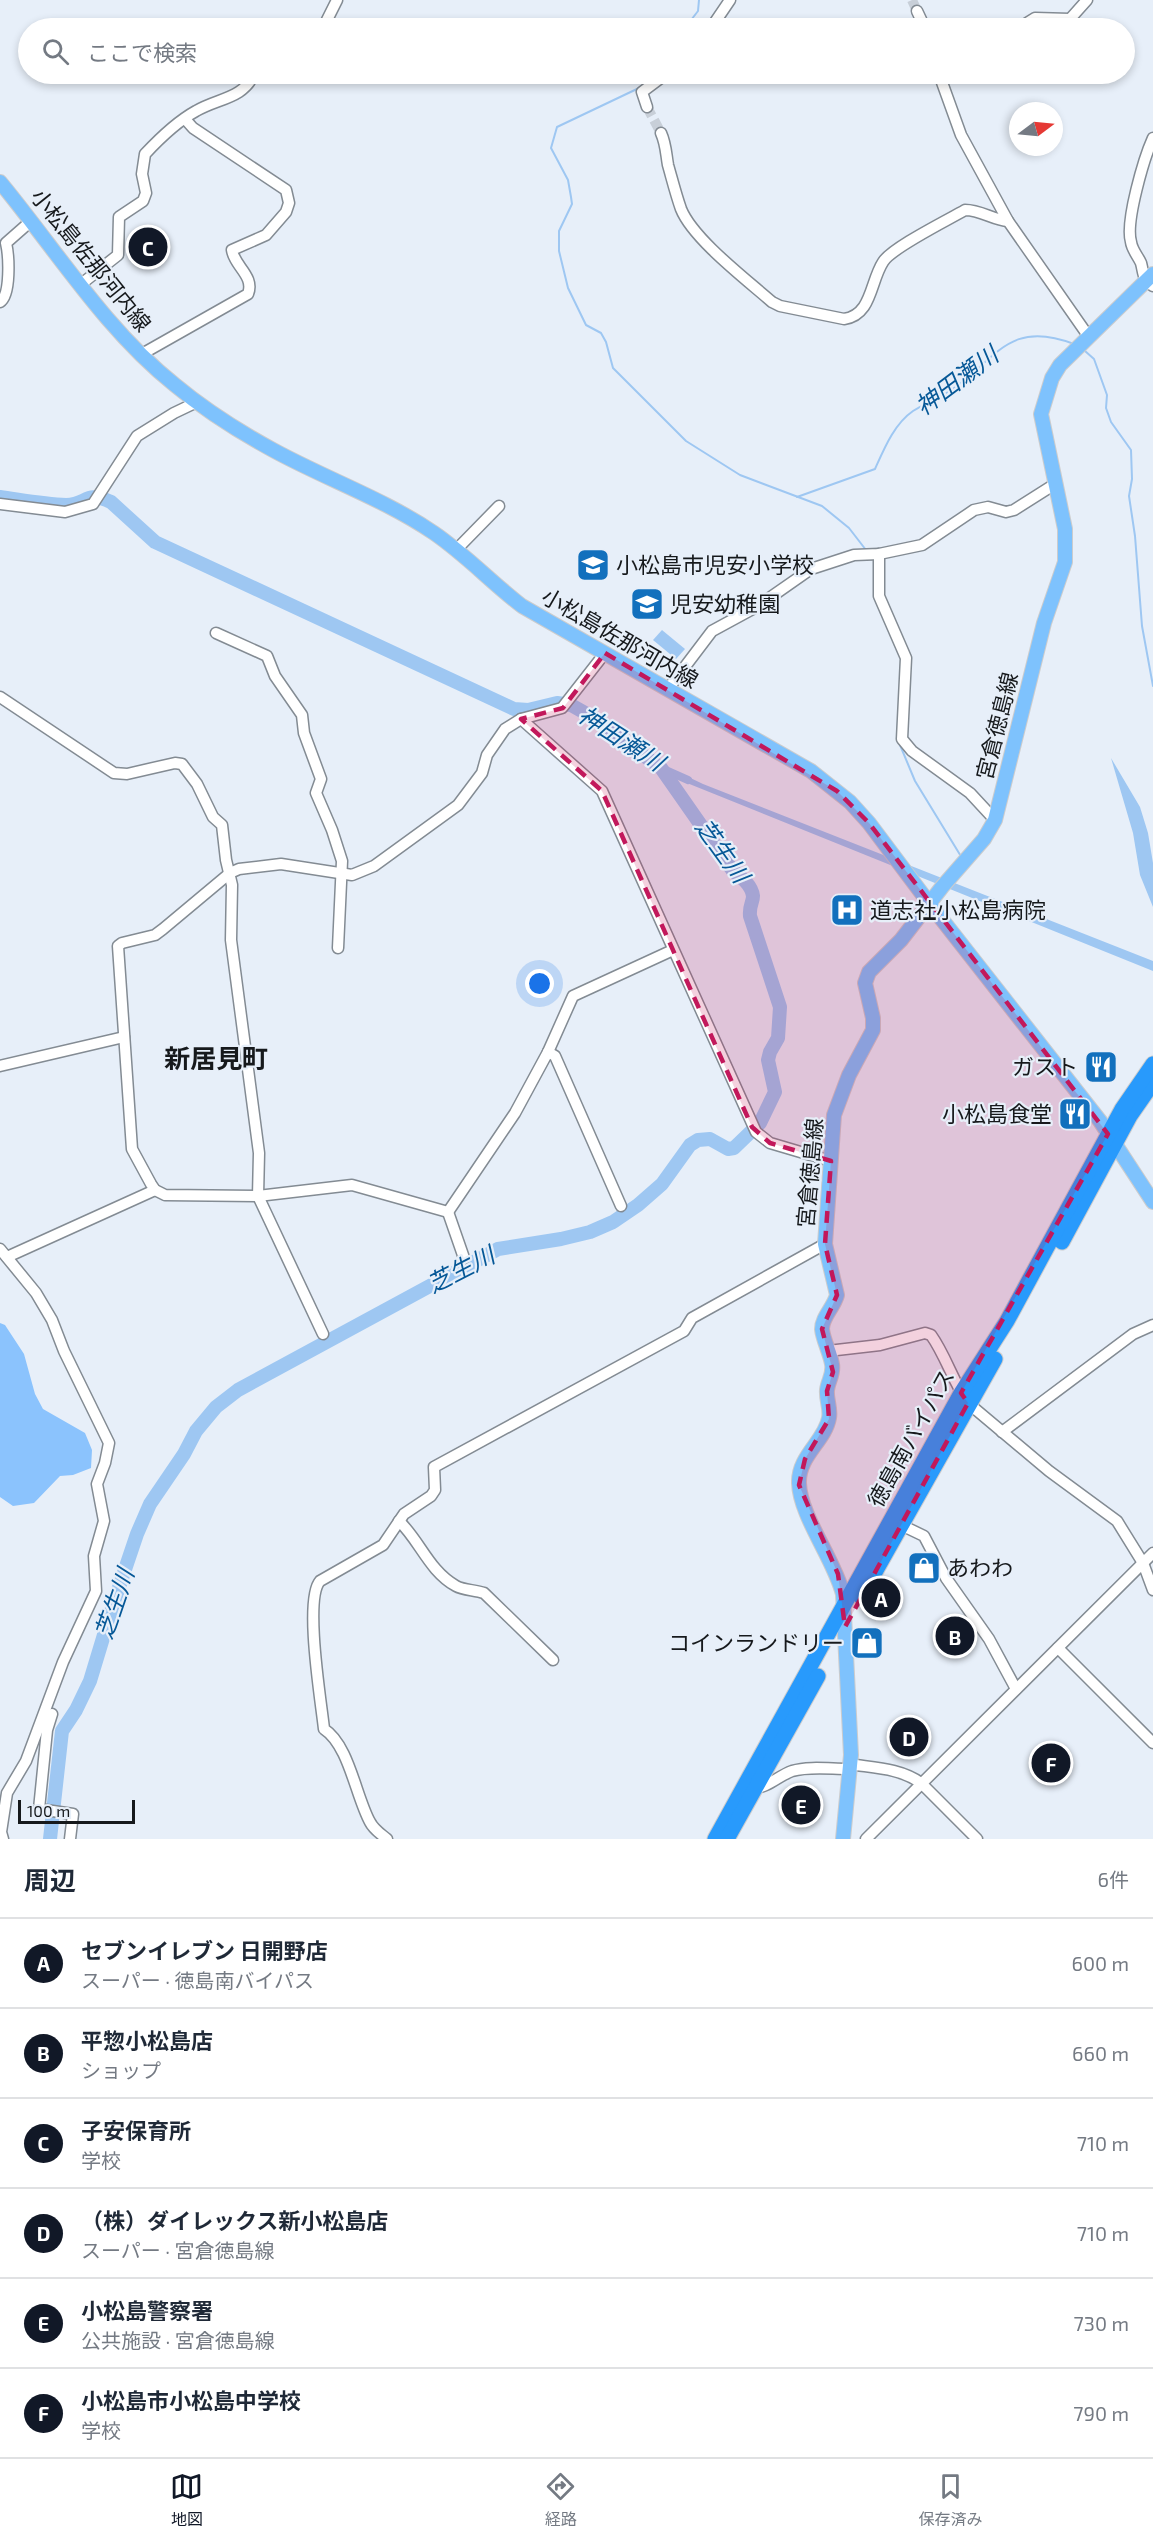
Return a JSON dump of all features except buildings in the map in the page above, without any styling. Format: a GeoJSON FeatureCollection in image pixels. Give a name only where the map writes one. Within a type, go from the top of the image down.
{"type":"FeatureCollection","features":[{"type":"Feature","properties":{"kind":"highway","name":"徳島南バイパス"},"geometry":{"type":"LineString","coordinates":[[727,1839],[750,1787],[844,1607],[965,1398],[1032,1296],[1112,1140],[1122,1109],[1153,1064]]}},
{"type":"Feature","properties":{"kind":"highway","name":"徳島南バイパス"},"geometry":{"type":"LineString","coordinates":[[1112,1140],[1153,1083]]}},
{"type":"Feature","properties":{"kind":"highway","name":"徳島南バイパス"},"geometry":{"type":"LineString","coordinates":[[715,1839],[750,1787],[845,1627],[901,1525],[965,1398]]}},
{"type":"Feature","properties":{"kind":"main road","name":"小松島佐那河内線"},"geometry":{"type":"LineString","coordinates":[[0,182],[104,315],[164,376],[197,402],[275,451],[363,492],[434,533],[522,606],[811,771],[850,802],[896,858],[1112,1140],[1153,1202]]}},
{"type":"Feature","properties":{"kind":"main road","name":"宮倉徳島線"},"geometry":{"type":"LineString","coordinates":[[843,1839],[848,1766],[851,1755],[844,1607],[838,1574],[802,1500],[799,1485],[799,1473],[805,1459],[829,1419],[827,1391],[833,1372],[822,1329],[824,1320],[837,1295],[825,1244],[834,1115],[849,1075],[873,1030],[873,1018],[865,983],[869,972],[901,940],[951,876],[984,839],[995,820],[1044,623],[1065,562],[1065,529],[1043,430],[1041,414],[1043,400],[1060,364],[1151,281]]}},
{"type":"Feature","properties":{"kind":"street"},"geometry":{"type":"LineString","coordinates":[[328,18],[337,0]]}},
{"type":"Feature","properties":{"kind":"street"},"geometry":{"type":"LineString","coordinates":[[718,18],[730,0]]}},
{"type":"Feature","properties":{"kind":"street"},"geometry":{"type":"LineString","coordinates":[[1071,18],[1087,0]]}},
{"type":"Feature","properties":{"kind":"street"},"geometry":{"type":"LineString","coordinates":[[917,11],[920,18]]}},
{"type":"Feature","properties":{"kind":"street"},"geometry":{"type":"LineString","coordinates":[[80,285],[118,255],[119,217],[142,201],[146,193],[142,174],[145,154],[185,119],[210,104],[239,93],[249,84]]}},
{"type":"Feature","properties":{"kind":"street"},"geometry":{"type":"LineString","coordinates":[[647,107],[642,92],[653,84]]}},
{"type":"Feature","properties":{"kind":"street"},"geometry":{"type":"LineString","coordinates":[[945,84],[961,135],[1008,221],[1089,337]]}},
{"type":"Feature","properties":{"kind":"street"},"geometry":{"type":"LineString","coordinates":[[142,354],[248,294],[251,287],[232,250],[266,235],[286,212],[289,203],[286,190],[193,128],[185,119]]}},
{"type":"Feature","properties":{"kind":"street"},"geometry":{"type":"LineString","coordinates":[[661,133],[682,210],[688,222],[726,262],[772,302],[780,306],[844,320],[851,318],[858,315],[864,308],[883,261],[895,251],[965,210],[975,210],[1008,221]]}},
{"type":"Feature","properties":{"kind":"street"},"geometry":{"type":"LineString","coordinates":[[1151,281],[1131,243],[1130,234],[1134,200],[1153,138]]}},
{"type":"Feature","properties":{"kind":"street"},"geometry":{"type":"LineString","coordinates":[[0,302],[5,297],[9,260],[6,243],[31,221]]}},
{"type":"Feature","properties":{"kind":"street"},"geometry":{"type":"LineString","coordinates":[[0,504],[65,512],[93,504],[137,436],[197,402]]}},
{"type":"Feature","properties":{"kind":"street"},"geometry":{"type":"LineString","coordinates":[[668,689],[712,631],[758,606],[823,564],[854,555],[879,554],[922,545],[974,510],[988,507],[1006,512],[1014,510],[1055,484]]}},
{"type":"Feature","properties":{"kind":"street"},"geometry":{"type":"LineString","coordinates":[[456,550],[499,506]]}},
{"type":"Feature","properties":{"kind":"street"},"geometry":{"type":"LineString","coordinates":[[879,554],[879,596],[906,658],[902,739],[912,751],[970,793],[995,820]]}},
{"type":"Feature","properties":{"kind":"street"},"geometry":{"type":"LineString","coordinates":[[216,633],[267,656],[275,676],[301,712],[304,733],[321,778],[316,793],[342,861],[338,948]]}},
{"type":"Feature","properties":{"kind":"street"},"geometry":{"type":"LineString","coordinates":[[448,1212],[352,1185],[258,1196],[165,1194],[155,1190],[132,1149],[118,946],[164,930],[230,873],[239,869],[281,864],[352,875],[374,866],[458,805],[482,773],[487,755],[505,729],[521,719],[566,703],[605,653]]}},
{"type":"Feature","properties":{"kind":"street"},"geometry":{"type":"LineString","coordinates":[[0,697],[114,773],[127,774],[175,763],[182,764],[197,784],[213,817],[222,825],[232,885],[231,940],[259,1153],[258,1196],[323,1334]]}},
{"type":"Feature","properties":{"kind":"street"},"geometry":{"type":"LineString","coordinates":[[521,719],[602,791],[754,1129],[770,1143],[831,1161]]}},
{"type":"Feature","properties":{"kind":"street"},"geometry":{"type":"LineString","coordinates":[[448,1212],[515,1113],[548,1052],[573,996],[673,950]]}},
{"type":"Feature","properties":{"kind":"street"},"geometry":{"type":"LineString","coordinates":[[0,1066],[124,1036]]}},
{"type":"Feature","properties":{"kind":"street"},"geometry":{"type":"LineString","coordinates":[[548,1052],[555,1056],[621,1206]]}},
{"type":"Feature","properties":{"kind":"street"},"geometry":{"type":"LineString","coordinates":[[3,1839],[1,1813],[7,1793],[21,1772],[63,1662],[96,1591],[94,1556],[104,1521],[97,1484],[109,1443],[64,1351],[52,1320],[36,1293],[4,1253],[155,1190]]}},
{"type":"Feature","properties":{"kind":"street"},"geometry":{"type":"LineString","coordinates":[[448,1212],[464,1258]]}},
{"type":"Feature","properties":{"kind":"street"},"geometry":{"type":"LineString","coordinates":[[387,1839],[369,1821],[343,1756],[330,1733],[324,1729],[312,1611],[315,1586],[382,1545],[404,1514],[431,1496],[435,1490],[434,1467],[684,1330],[692,1318],[825,1244]]}},
{"type":"Feature","properties":{"kind":"street"},"geometry":{"type":"LineString","coordinates":[[1002,1432],[1133,1334],[1153,1325]]}},
{"type":"Feature","properties":{"kind":"street"},"geometry":{"type":"LineString","coordinates":[[828,1351],[880,1345],[925,1333],[932,1335],[942,1350],[965,1398],[1049,1471],[1117,1521],[1143,1563],[1153,1590]]}},
{"type":"Feature","properties":{"kind":"street"},"geometry":{"type":"LineString","coordinates":[[399,1521],[408,1529],[431,1565],[458,1588],[484,1593],[553,1660]]}},
{"type":"Feature","properties":{"kind":"street"},"geometry":{"type":"LineString","coordinates":[[901,1525],[924,1536],[946,1578],[989,1640],[1016,1689]]}},
{"type":"Feature","properties":{"kind":"street"},"geometry":{"type":"LineString","coordinates":[[866,1839],[1153,1553]]}},
{"type":"Feature","properties":{"kind":"street"},"geometry":{"type":"LineString","coordinates":[[1058,1648],[1153,1743]]}},
{"type":"Feature","properties":{"kind":"street"},"geometry":{"type":"LineString","coordinates":[[48,1706],[54,1710],[47,1730],[39,1809],[73,1814],[70,1839]]}},
{"type":"Feature","properties":{"kind":"street"},"geometry":{"type":"LineString","coordinates":[[750,1787],[796,1770],[848,1766],[899,1772],[921,1783],[977,1839]]}},
{"type":"Feature","properties":{"kind":"highlighted area"},"geometry":{"type":"Polygon","coordinates":[[[605,653],[837,791],[869,823],[1108,1134],[961,1393],[968,1403],[845,1627],[838,1574],[799,1485],[805,1459],[829,1419],[827,1391],[833,1372],[822,1329],[837,1295],[825,1244],[831,1161],[770,1143],[752,1127],[602,791],[521,719],[563,708],[605,653]]]}},
{"type":"Feature","properties":{"kind":"shaded area"},"geometry":{"type":"Polygon","coordinates":[[[662,630],[685,649],[676,659],[653,640],[662,630]]]}},
{"type":"Feature","properties":{"kind":"shaded area"},"geometry":{"type":"Polygon","coordinates":[[[1111,758],[1140,807],[1148,833],[1153,863],[1153,907],[1140,875],[1133,833],[1111,758]]]}},
{"type":"Feature","properties":{"kind":"shaded area"},"geometry":{"type":"Polygon","coordinates":[[[680,773],[1153,961],[1153,971],[677,779],[680,773]]]}},
{"type":"Feature","properties":{"kind":"shaded area"},"geometry":{"type":"Polygon","coordinates":[[[0,1323],[5,1325],[24,1354],[35,1394],[43,1409],[85,1433],[92,1450],[91,1468],[73,1475],[60,1476],[34,1503],[13,1506],[0,1497],[0,1323]]]}},
{"type":"Feature","properties":{"kind":"waterway"},"geometry":{"type":"LineString","coordinates":[[693,18],[698,11],[699,0]]}},
{"type":"Feature","properties":{"kind":"waterway"},"geometry":{"type":"LineString","coordinates":[[639,88],[557,127],[551,148],[568,180],[572,204],[559,231],[559,251],[568,288],[586,325],[601,333],[606,342],[613,368],[686,441],[740,475],[822,506],[849,528],[866,550]]}},
{"type":"Feature","properties":{"kind":"waterway","name":"神田瀬川"},"geometry":{"type":"LineString","coordinates":[[797,497],[875,469],[890,437],[906,416],[952,390],[1009,344],[1022,338],[1036,336],[1074,344]]}},
{"type":"Feature","properties":{"kind":"waterway","name":"神田瀬川"},"geometry":{"type":"LineString","coordinates":[[1085,351],[1094,359],[1107,395],[1106,408],[1111,422],[1131,450],[1132,479],[1129,496],[1135,536],[1142,626],[1153,686]]}},
{"type":"Feature","properties":{"kind":"waterway","name":"芝生川"},"geometry":{"type":"LineString","coordinates":[[0,497],[66,505],[96,497],[111,502],[155,542],[514,709],[528,710],[557,703],[571,705],[587,714],[661,768],[733,871],[748,885],[753,896],[750,916],[780,1007],[778,1038],[768,1060],[775,1092],[760,1123],[734,1148],[728,1149],[710,1139],[698,1140],[690,1145],[662,1184],[638,1205],[613,1222],[590,1232],[561,1239],[498,1249],[238,1390],[216,1407],[196,1431],[184,1454],[150,1504],[137,1534],[90,1681],[76,1710],[62,1731],[50,1839]]}},
{"type":"Feature","properties":{"kind":"waterway"},"geometry":{"type":"LineString","coordinates":[[897,737],[899,704]]}},
{"type":"Feature","properties":{"kind":"waterway"},"geometry":{"type":"LineString","coordinates":[[900,745],[915,781],[962,858]]}},
{"type":"Feature","properties":{"kind":"waterway","name":"神田瀬川"},"geometry":{"type":"LineString","coordinates":[[661,768],[688,780]]}},
{"type":"Feature","properties":{"kind":"tunnel"},"geometry":{"type":"LineString","coordinates":[[912,0],[917,11]]}},
{"type":"Feature","properties":{"kind":"tunnel"},"geometry":{"type":"LineString","coordinates":[[647,107],[661,133]]}},
{"type":"Feature","properties":{"kind":"place","name":"子安保育所"},"geometry":{"type":"Point","coordinates":[148,247]}},
{"type":"Feature","properties":{"kind":"place","name":"小松島市児安小学校"},"geometry":{"type":"Point","coordinates":[593,565]}},
{"type":"Feature","properties":{"kind":"place","name":"児安幼稚園"},"geometry":{"type":"Point","coordinates":[647,604]}},
{"type":"Feature","properties":{"kind":"place","name":"道志社小松島病院"},"geometry":{"type":"Point","coordinates":[847,910]}},
{"type":"Feature","properties":{"kind":"place","name":"ガスト"},"geometry":{"type":"Point","coordinates":[1101,1067]}},
{"type":"Feature","properties":{"kind":"place","name":"小松島食堂"},"geometry":{"type":"Point","coordinates":[1075,1114]}},
{"type":"Feature","properties":{"kind":"place","name":"あわわ"},"geometry":{"type":"Point","coordinates":[924,1568]}},
{"type":"Feature","properties":{"kind":"place","name":"セブンイレブン 日開野店"},"geometry":{"type":"Point","coordinates":[881,1598]}},
{"type":"Feature","properties":{"kind":"place","name":"平惣小松島店"},"geometry":{"type":"Point","coordinates":[955,1636]}},
{"type":"Feature","properties":{"kind":"place","name":"コインランドリー"},"geometry":{"type":"Point","coordinates":[867,1643]}},
{"type":"Feature","properties":{"kind":"place","name":"（株）ダイレックス新小松島店"},"geometry":{"type":"Point","coordinates":[909,1737]}},
{"type":"Feature","properties":{"kind":"place","name":"小松島市小松島中学校"},"geometry":{"type":"Point","coordinates":[1051,1763]}},
{"type":"Feature","properties":{"kind":"place","name":"小松島警察署"},"geometry":{"type":"Point","coordinates":[801,1805]}},
{"type":"Feature","properties":{"kind":"district","name":"新居見町"},"geometry":{"type":"Point","coordinates":[216,1059]}}]}
